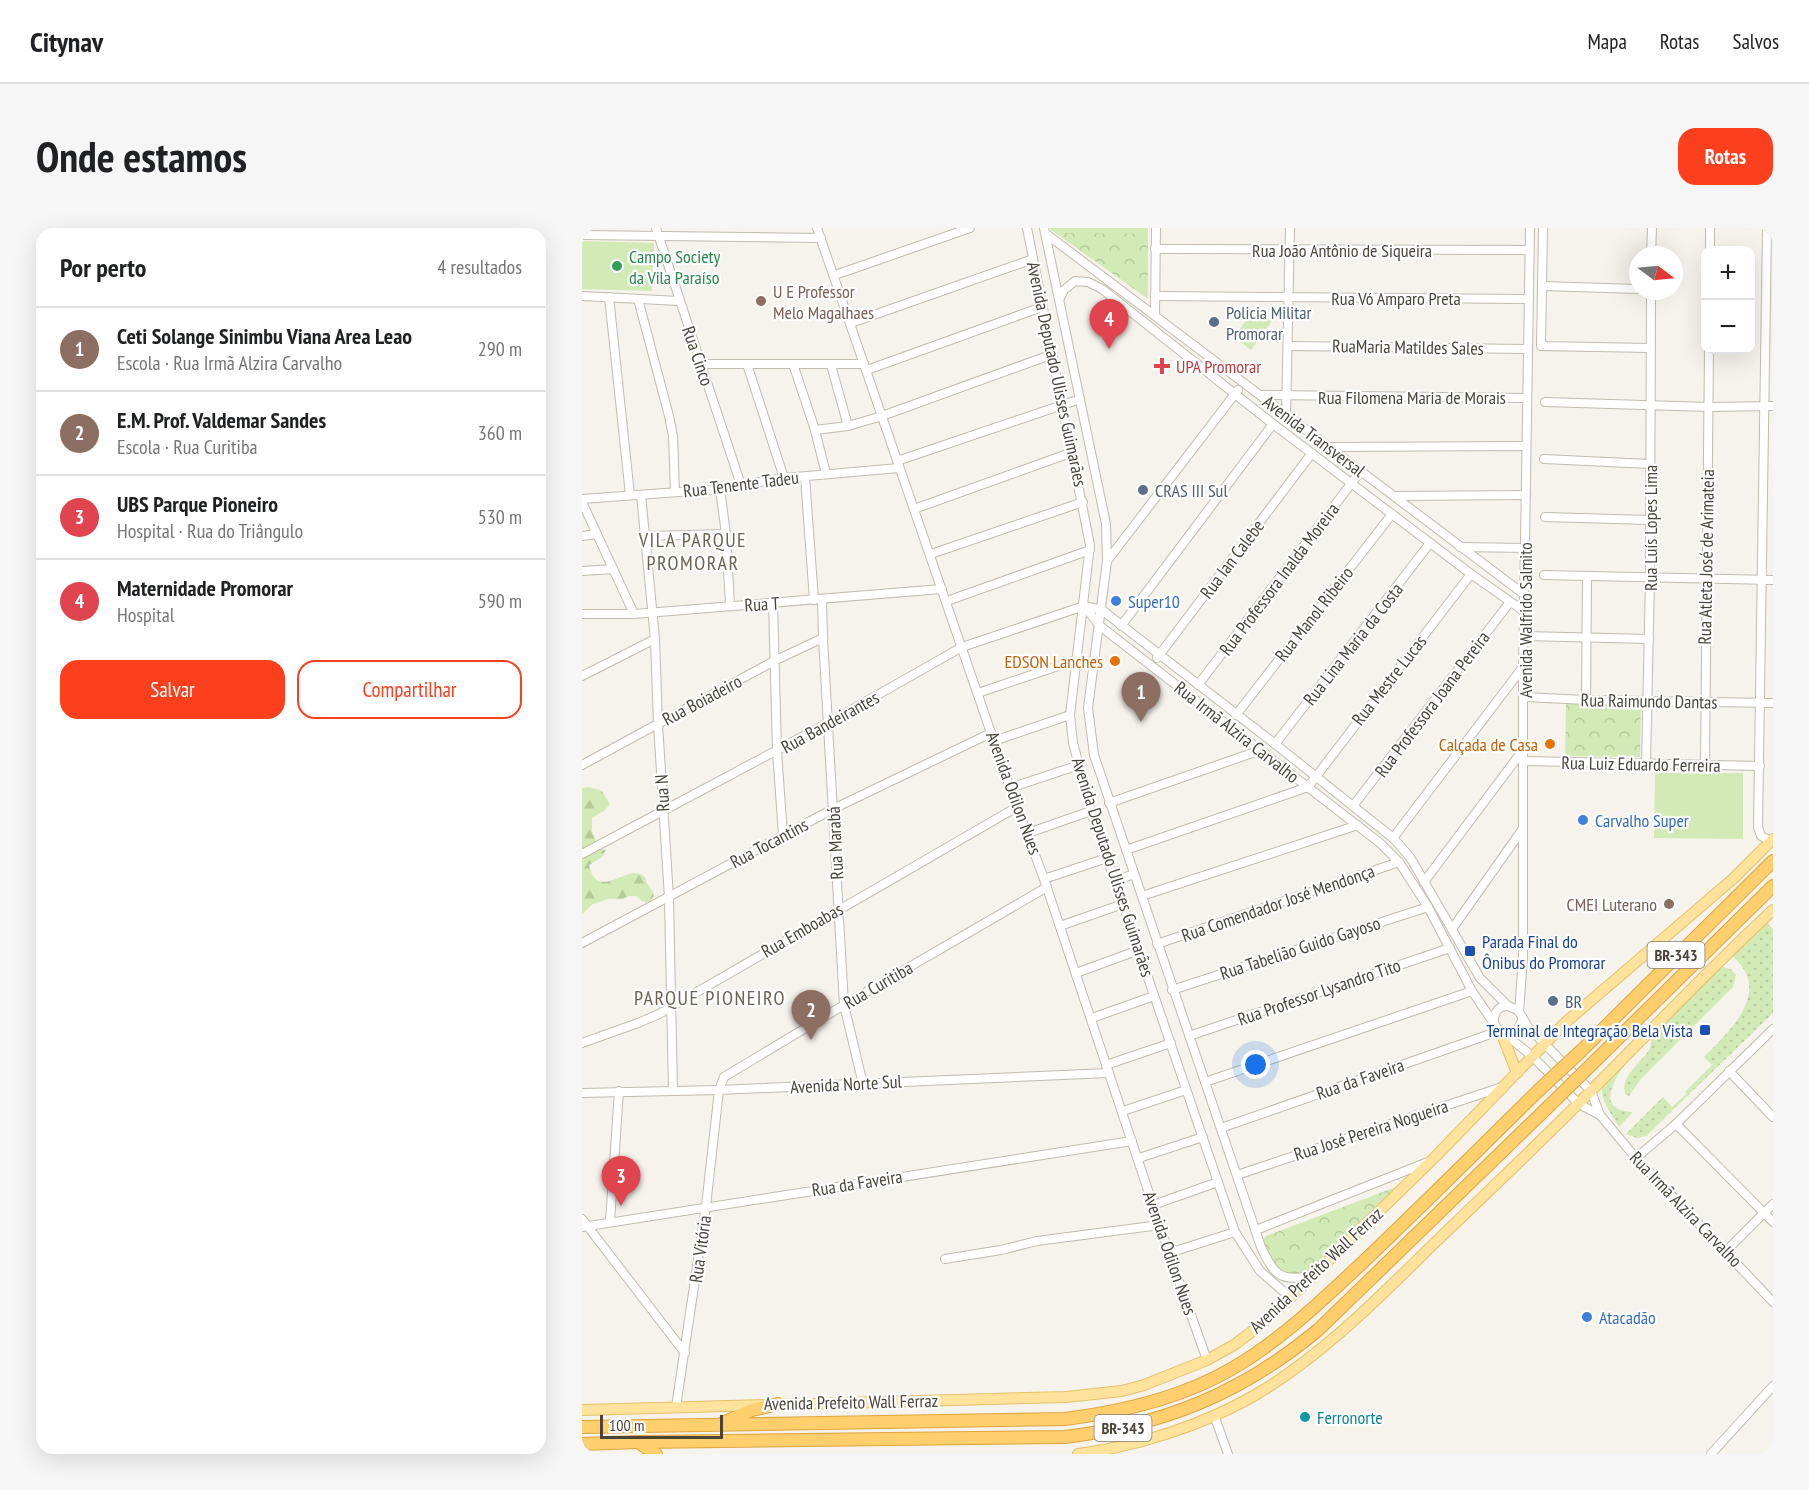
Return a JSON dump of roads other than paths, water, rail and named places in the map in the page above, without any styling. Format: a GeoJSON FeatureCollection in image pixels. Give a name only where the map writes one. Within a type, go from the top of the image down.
{"type":"FeatureCollection","features":[{"type":"Feature","properties":{"kind":"highway","name":"Avenida Prefeito Wall Ferraz"},"geometry":{"type":"LineString","coordinates":[[582,1427],[1065,1419],[1123,1409],[1207,1381],[1232,1369],[1258,1352],[1305,1316],[1400,1228],[1773,861]]}},
{"type":"Feature","properties":{"kind":"highway","name":"Avenida Prefeito Wall Ferraz"},"geometry":{"type":"LineString","coordinates":[[582,1444],[1065,1437],[1128,1427],[1170,1415],[1238,1386],[1292,1352],[1348,1300],[1550,1106],[1773,886]]}},
{"type":"Feature","properties":{"kind":"highway"},"geometry":{"type":"LineString","coordinates":[[720,1425],[752,1410],[778,1404]]}},
{"type":"Feature","properties":{"kind":"highway"},"geometry":{"type":"LineString","coordinates":[[638,1442],[656,1454]]}},
{"type":"Feature","properties":{"kind":"main road","name":"Avenida Prefeito Wall Ferraz"},"geometry":{"type":"LineString","coordinates":[[582,1410],[1020,1399],[1102,1394],[1144,1385],[1207,1360],[1234,1345],[1286,1302],[1432,1161],[1506,1086],[1544,1043],[1734,878],[1772,840]]}},
{"type":"Feature","properties":{"kind":"main road"},"geometry":{"type":"LineString","coordinates":[[1078,1454],[1102,1452],[1135,1443],[1214,1415],[1257,1394],[1329,1343],[1579,1104],[1772,913]]}},
{"type":"Feature","properties":{"kind":"main road"},"geometry":{"type":"LineString","coordinates":[[1499,1030],[1517,1073]]}},
{"type":"Feature","properties":{"kind":"street"},"geometry":{"type":"LineString","coordinates":[[835,275],[970,228]]}},
{"type":"Feature","properties":{"kind":"street","name":"Avenida Deputado Ulisses Guimarães"},"geometry":{"type":"LineString","coordinates":[[1027,228],[1083,502],[1090,550],[1070,715],[1073,743],[1091,811],[1235,1232],[1260,1271],[1284,1292],[1287,1297],[1286,1302]]}},
{"type":"Feature","properties":{"kind":"street"},"geometry":{"type":"LineString","coordinates":[[1155,315],[1156,228]]}},
{"type":"Feature","properties":{"kind":"street"},"geometry":{"type":"LineString","coordinates":[[1287,415],[1290,228]]}},
{"type":"Feature","properties":{"kind":"street","name":"Avenida Walfrido Salmito"},"geometry":{"type":"LineString","coordinates":[[1520,1015],[1530,228]]}},
{"type":"Feature","properties":{"kind":"street"},"geometry":{"type":"LineString","coordinates":[[1543,228],[1541,346],[1650,348]]}},
{"type":"Feature","properties":{"kind":"street"},"geometry":{"type":"LineString","coordinates":[[1651,246],[1652,228]]}},
{"type":"Feature","properties":{"kind":"street"},"geometry":{"type":"LineString","coordinates":[[1710,228],[1710,246]]}},
{"type":"Feature","properties":{"kind":"street"},"geometry":{"type":"LineString","coordinates":[[1767,228],[1769,464],[1763,520],[1759,832],[1761,836],[1772,840]]}},
{"type":"Feature","properties":{"kind":"street","name":"Avenida Deputado Ulisses Guimarães"},"geometry":{"type":"LineString","coordinates":[[1045,230],[1106,524],[1107,561],[1088,708],[1094,755],[1261,1247],[1277,1274],[1285,1278],[1313,1276]]}},
{"type":"Feature","properties":{"kind":"street","name":"Avenida Transversal"},"geometry":{"type":"LineString","coordinates":[[1045,230],[1326,447],[1525,596]]}},
{"type":"Feature","properties":{"kind":"street"},"geometry":{"type":"LineString","coordinates":[[582,236],[657,232],[820,231]]}},
{"type":"Feature","properties":{"kind":"street","name":"Avenida Odilon Nues"},"geometry":{"type":"LineString","coordinates":[[820,231],[1010,788],[1046,883],[1169,1254],[1207,1360]]}},
{"type":"Feature","properties":{"kind":"street","name":"Rua Cinco"},"geometry":{"type":"LineString","coordinates":[[657,232],[741,485]]}},
{"type":"Feature","properties":{"kind":"street","name":"Rua João Antônio de Siqueira"},"geometry":{"type":"LineString","coordinates":[[1155,249],[1529,250]]}},
{"type":"Feature","properties":{"kind":"street"},"geometry":{"type":"LineString","coordinates":[[850,323],[1033,259]]}},
{"type":"Feature","properties":{"kind":"street","name":"Avenida Transversal"},"geometry":{"type":"LineString","coordinates":[[1059,298],[1064,290],[1075,281],[1095,285],[1430,543],[1525,612]]}},
{"type":"Feature","properties":{"kind":"street"},"geometry":{"type":"LineString","coordinates":[[1543,286],[1629,289]]}},
{"type":"Feature","properties":{"kind":"street"},"geometry":{"type":"LineString","coordinates":[[582,296],[679,301]]}},
{"type":"Feature","properties":{"kind":"street","name":"Rua Vó Amparo Preta"},"geometry":{"type":"LineString","coordinates":[[1155,296],[1529,299]]}},
{"type":"Feature","properties":{"kind":"street"},"geometry":{"type":"LineString","coordinates":[[609,297],[630,495]]}},
{"type":"Feature","properties":{"kind":"street"},"geometry":{"type":"LineString","coordinates":[[638,299],[669,416],[674,448],[675,492]]}},
{"type":"Feature","properties":{"kind":"street","name":"Rua Luís Lopes Lima"},"geometry":{"type":"LineString","coordinates":[[1646,765],[1650,578],[1651,300]]}},
{"type":"Feature","properties":{"kind":"street"},"geometry":{"type":"LineString","coordinates":[[701,363],[831,364],[866,367],[1042,307]]}},
{"type":"Feature","properties":{"kind":"street","name":"RuaMaria Matildes Sales"},"geometry":{"type":"LineString","coordinates":[[1288,346],[1528,349]]}},
{"type":"Feature","properties":{"kind":"street"},"geometry":{"type":"LineString","coordinates":[[815,430],[848,426],[882,416],[1053,354]]}},
{"type":"Feature","properties":{"kind":"street","name":"Rua Atleta José de Arimateia"},"geometry":{"type":"LineString","coordinates":[[1705,765],[1709,354]]}},
{"type":"Feature","properties":{"kind":"street"},"geometry":{"type":"LineString","coordinates":[[747,364],[784,478]]}},
{"type":"Feature","properties":{"kind":"street"},"geometry":{"type":"LineString","coordinates":[[793,364],[815,430],[826,474]]}},
{"type":"Feature","properties":{"kind":"street"},"geometry":{"type":"LineString","coordinates":[[831,364],[848,426]]}},
{"type":"Feature","properties":{"kind":"street"},"geometry":{"type":"LineString","coordinates":[[1056,369],[1073,364]]}},
{"type":"Feature","properties":{"kind":"street"},"geometry":{"type":"LineString","coordinates":[[1107,561],[1243,383]]}},
{"type":"Feature","properties":{"kind":"street","name":"Rua Filomena Maria de Morais"},"geometry":{"type":"LineString","coordinates":[[1260,395],[1527,398]]}},
{"type":"Feature","properties":{"kind":"street","name":"Rua Tenente Tadeu"},"geometry":{"type":"LineString","coordinates":[[582,501],[630,495],[720,489],[784,478],[898,464],[1080,399]]}},
{"type":"Feature","properties":{"kind":"street"},"geometry":{"type":"LineString","coordinates":[[1545,402],[1709,407],[1769,406]]}},
{"type":"Feature","properties":{"kind":"street"},"geometry":{"type":"LineString","coordinates":[[1121,626],[1274,424]]}},
{"type":"Feature","properties":{"kind":"street"},"geometry":{"type":"LineString","coordinates":[[1326,447],[1526,446]]}},
{"type":"Feature","properties":{"kind":"street"},"geometry":{"type":"LineString","coordinates":[[914,509],[1072,452]]}},
{"type":"Feature","properties":{"kind":"street","name":"Rua Ian Calebe"},"geometry":{"type":"LineString","coordinates":[[1151,665],[1312,453]]}},
{"type":"Feature","properties":{"kind":"street"},"geometry":{"type":"LineString","coordinates":[[1544,459],[1650,464]]}},
{"type":"Feature","properties":{"kind":"street","name":"Rua Professora Inalda Moreira"},"geometry":{"type":"LineString","coordinates":[[1198,685],[1360,472]]}},
{"type":"Feature","properties":{"kind":"street","name":"Rua Marabá"},"geometry":{"type":"LineString","coordinates":[[805,477],[823,638],[844,1005],[863,1084]]}},
{"type":"Feature","properties":{"kind":"street"},"geometry":{"type":"LineString","coordinates":[[720,489],[726,534],[730,605]]}},
{"type":"Feature","properties":{"kind":"street","name":"Rua N"},"geometry":{"type":"LineString","coordinates":[[641,495],[655,639],[669,898],[673,1091]]}},
{"type":"Feature","properties":{"kind":"street"},"geometry":{"type":"LineString","coordinates":[[1393,496],[1526,495]]}},
{"type":"Feature","properties":{"kind":"street"},"geometry":{"type":"LineString","coordinates":[[582,501],[634,614]]}},
{"type":"Feature","properties":{"kind":"street"},"geometry":{"type":"LineString","coordinates":[[931,554],[1083,502]]}},
{"type":"Feature","properties":{"kind":"street","name":"Rua Manol Ribeiro"},"geometry":{"type":"LineString","coordinates":[[1236,715],[1392,514]]}},
{"type":"Feature","properties":{"kind":"street"},"geometry":{"type":"LineString","coordinates":[[1545,517],[1650,520]]}},
{"type":"Feature","properties":{"kind":"street"},"geometry":{"type":"LineString","coordinates":[[1763,520],[1773,521]]}},
{"type":"Feature","properties":{"kind":"street"},"geometry":{"type":"LineString","coordinates":[[582,536],[596,534]]}},
{"type":"Feature","properties":{"kind":"street"},"geometry":{"type":"LineString","coordinates":[[645,536],[726,534]]}},
{"type":"Feature","properties":{"kind":"street","name":"Rua Lina Maria da Costa"},"geometry":{"type":"LineString","coordinates":[[1275,744],[1430,543]]}},
{"type":"Feature","properties":{"kind":"street"},"geometry":{"type":"LineString","coordinates":[[1460,547],[1525,548]]}},
{"type":"Feature","properties":{"kind":"street"},"geometry":{"type":"LineString","coordinates":[[947,601],[1090,550]]}},
{"type":"Feature","properties":{"kind":"street"},"geometry":{"type":"LineString","coordinates":[[582,571],[613,569]]}},
{"type":"Feature","properties":{"kind":"street","name":"Rua Mestre Lucas"},"geometry":{"type":"LineString","coordinates":[[1308,787],[1471,574]]}},
{"type":"Feature","properties":{"kind":"street"},"geometry":{"type":"LineString","coordinates":[[1544,575],[1773,580]]}},
{"type":"Feature","properties":{"kind":"street"},"geometry":{"type":"LineString","coordinates":[[1586,700],[1587,576]]}},
{"type":"Feature","properties":{"kind":"street","name":"Rua T"},"geometry":{"type":"LineString","coordinates":[[582,614],[634,614],[942,589]]}},
{"type":"Feature","properties":{"kind":"street","name":"Rua Professora Joana Pereira"},"geometry":{"type":"LineString","coordinates":[[1353,806],[1510,602]]}},
{"type":"Feature","properties":{"kind":"street"},"geometry":{"type":"LineString","coordinates":[[773,603],[777,751],[783,835]]}},
{"type":"Feature","properties":{"kind":"street","name":"Rua Irmã Alzira Carvalho"},"geometry":{"type":"LineString","coordinates":[[1084,606],[1102,610],[1394,838],[1410,857],[1480,978],[1508,1006],[1514,1007],[1528,1028],[1591,1091],[1600,1115],[1636,1158],[1773,1302]]}},
{"type":"Feature","properties":{"kind":"street","name":"Rua Irmã Alzira Carvalho"},"geometry":{"type":"LineString","coordinates":[[1084,606],[1100,626],[1380,843],[1399,862],[1428,907],[1487,1016],[1499,1030],[1532,1056],[1579,1104],[1600,1115]]}},
{"type":"Feature","properties":{"kind":"street","name":"Rua Bandeirantes"},"geometry":{"type":"LineString","coordinates":[[582,854],[777,751],[962,647],[1084,606]]}},
{"type":"Feature","properties":{"kind":"street"},"geometry":{"type":"LineString","coordinates":[[1525,636],[1649,639]]}},
{"type":"Feature","properties":{"kind":"street","name":"Rua Boiadeiro"},"geometry":{"type":"LineString","coordinates":[[582,765],[776,660],[823,638]]}},
{"type":"Feature","properties":{"kind":"street"},"geometry":{"type":"LineString","coordinates":[[582,676],[655,639]]}},
{"type":"Feature","properties":{"kind":"street"},"geometry":{"type":"LineString","coordinates":[[1762,641],[1773,641]]}},
{"type":"Feature","properties":{"kind":"street"},"geometry":{"type":"LineString","coordinates":[[978,693],[1076,660]]}},
{"type":"Feature","properties":{"kind":"street"},"geometry":{"type":"LineString","coordinates":[[1394,838],[1523,667]]}},
{"type":"Feature","properties":{"kind":"street","name":"Rua Raimundo Dantas"},"geometry":{"type":"LineString","coordinates":[[1524,697],[1648,702],[1773,703]]}},
{"type":"Feature","properties":{"kind":"street","name":"Rua Tocantins"},"geometry":{"type":"LineString","coordinates":[[582,943],[833,809],[993,737],[1070,715]]}},
{"type":"Feature","properties":{"kind":"street"},"geometry":{"type":"LineString","coordinates":[[1109,803],[1261,750]]}},
{"type":"Feature","properties":{"kind":"street"},"geometry":{"type":"LineString","coordinates":[[1424,882],[1523,750]]}},
{"type":"Feature","properties":{"kind":"street","name":"Rua Luiz Eduardo Ferreira"},"geometry":{"type":"LineString","coordinates":[[1522,761],[1760,766]]}},
{"type":"Feature","properties":{"kind":"street"},"geometry":{"type":"LineString","coordinates":[[1010,788],[1079,765]]}},
{"type":"Feature","properties":{"kind":"street"},"geometry":{"type":"LineString","coordinates":[[1126,850],[1308,787]]}},
{"type":"Feature","properties":{"kind":"street","name":"Rua Emboabas"},"geometry":{"type":"LineString","coordinates":[[582,1043],[659,1014],[838,908],[1017,807]]}},
{"type":"Feature","properties":{"kind":"street"},"geometry":{"type":"LineString","coordinates":[[1028,833],[1091,811]]}},
{"type":"Feature","properties":{"kind":"street"},"geometry":{"type":"LineString","coordinates":[[1142,896],[1358,825]]}},
{"type":"Feature","properties":{"kind":"street"},"geometry":{"type":"LineString","coordinates":[[1452,929],[1522,830]]}},
{"type":"Feature","properties":{"kind":"street","name":"Rua Curitiba"},"geometry":{"type":"LineString","coordinates":[[719,1090],[727,1074],[1046,883],[1107,858]]}},
{"type":"Feature","properties":{"kind":"street","name":"Rua Comendador José Mendonça"},"geometry":{"type":"LineString","coordinates":[[1157,944],[1399,862]]}},
{"type":"Feature","properties":{"kind":"street"},"geometry":{"type":"LineString","coordinates":[[1115,881],[1134,874]]}},
{"type":"Feature","properties":{"kind":"street"},"geometry":{"type":"LineString","coordinates":[[1060,927],[1123,904]]}},
{"type":"Feature","properties":{"kind":"street","name":"Rua Tabelião Guido Gayoso"},"geometry":{"type":"LineString","coordinates":[[1172,990],[1428,907]]}},
{"type":"Feature","properties":{"kind":"street","name":"Rua Professor Lysandro Tito"},"geometry":{"type":"LineString","coordinates":[[1189,1036],[1450,948]]}},
{"type":"Feature","properties":{"kind":"street"},"geometry":{"type":"LineString","coordinates":[[1076,973],[1139,950]]}},
{"type":"Feature","properties":{"kind":"street"},"geometry":{"type":"LineString","coordinates":[[1205,1082],[1472,991]]}},
{"type":"Feature","properties":{"kind":"street"},"geometry":{"type":"LineString","coordinates":[[1092,1018],[1154,996]]}},
{"type":"Feature","properties":{"kind":"street"},"geometry":{"type":"LineString","coordinates":[[1508,1006],[1497,1010],[1494,1016],[1499,1030],[1514,1032],[1521,1024],[1520,1015]]}},
{"type":"Feature","properties":{"kind":"street"},"geometry":{"type":"LineString","coordinates":[[1636,1158],[1676,1124],[1773,1029]]}},
{"type":"Feature","properties":{"kind":"street","name":"Rua da Faveira"},"geometry":{"type":"LineString","coordinates":[[1221,1128],[1499,1030]]}},
{"type":"Feature","properties":{"kind":"street","name":"Avenida Norte Sul"},"geometry":{"type":"LineString","coordinates":[[582,1093],[863,1084],[1108,1069],[1170,1043]]}},
{"type":"Feature","properties":{"kind":"street"},"geometry":{"type":"LineString","coordinates":[[1730,1071],[1773,1117]]}},
{"type":"Feature","properties":{"kind":"street","name":"Rua José Pereira Nogueira"},"geometry":{"type":"LineString","coordinates":[[1237,1175],[1506,1086]]}},
{"type":"Feature","properties":{"kind":"street","name":"Rua Vitória"},"geometry":{"type":"LineString","coordinates":[[676,1407],[706,1206],[719,1090]]}},
{"type":"Feature","properties":{"kind":"street"},"geometry":{"type":"LineString","coordinates":[[1123,1111],[1186,1090]]}},
{"type":"Feature","properties":{"kind":"street"},"geometry":{"type":"LineString","coordinates":[[610,1221],[619,1091]]}},
{"type":"Feature","properties":{"kind":"street"},"geometry":{"type":"LineString","coordinates":[[1676,1124],[1773,1222]]}},
{"type":"Feature","properties":{"kind":"street"},"geometry":{"type":"LineString","coordinates":[[1139,1158],[1203,1137]]}},
{"type":"Feature","properties":{"kind":"street","name":"Rua da Faveira"},"geometry":{"type":"LineString","coordinates":[[584,1224],[1132,1141]]}},
{"type":"Feature","properties":{"kind":"street"},"geometry":{"type":"LineString","coordinates":[[1256,1230],[1432,1161]]}},
{"type":"Feature","properties":{"kind":"street"},"geometry":{"type":"LineString","coordinates":[[1153,1205],[1218,1182]]}},
{"type":"Feature","properties":{"kind":"street"},"geometry":{"type":"LineString","coordinates":[[1726,1251],[1773,1204]]}},
{"type":"Feature","properties":{"kind":"street"},"geometry":{"type":"LineString","coordinates":[[584,1224],[684,1353]]}},
{"type":"Feature","properties":{"kind":"street"},"geometry":{"type":"LineString","coordinates":[[945,1259],[1001,1250],[1037,1241],[1160,1225]]}},
{"type":"Feature","properties":{"kind":"street"},"geometry":{"type":"LineString","coordinates":[[1169,1254],[1235,1232]]}},
{"type":"Feature","properties":{"kind":"street"},"geometry":{"type":"LineString","coordinates":[[1245,1250],[1256,1250],[1261,1247]]}},
{"type":"Feature","properties":{"kind":"street"},"geometry":{"type":"LineString","coordinates":[[1711,1454],[1773,1386]]}},
{"type":"Feature","properties":{"kind":"street"},"geometry":{"type":"LineString","coordinates":[[1214,1415],[1228,1454]]}},
{"type":"Feature","properties":{"kind":"place","name":"Campo Society da Vila Paraíso"},"geometry":{"type":"Point","coordinates":[617,266]}},
{"type":"Feature","properties":{"kind":"place","name":"U E Professor Melo Magalhaes"},"geometry":{"type":"Point","coordinates":[761,301]}},
{"type":"Feature","properties":{"kind":"place","name":"Policia Militar Promorar"},"geometry":{"type":"Point","coordinates":[1214,322]}},
{"type":"Feature","properties":{"kind":"place","name":"Maternidade Promorar"},"geometry":{"type":"Point","coordinates":[1109,349]}},
{"type":"Feature","properties":{"kind":"place","name":"UPA Promorar"},"geometry":{"type":"Point","coordinates":[1162,366]}},
{"type":"Feature","properties":{"kind":"place","name":"CRAS III Sul"},"geometry":{"type":"Point","coordinates":[1143,490]}},
{"type":"Feature","properties":{"kind":"place","name":"Super10"},"geometry":{"type":"Point","coordinates":[1116,601]}},
{"type":"Feature","properties":{"kind":"place","name":"EDSON Lanches"},"geometry":{"type":"Point","coordinates":[1115,661]}},
{"type":"Feature","properties":{"kind":"place","name":"Ceti Solange Sinimbu Viana Area Leao"},"geometry":{"type":"Point","coordinates":[1141,722]}},
{"type":"Feature","properties":{"kind":"place","name":"Calçada de Casa"},"geometry":{"type":"Point","coordinates":[1550,744]}},
{"type":"Feature","properties":{"kind":"place","name":"Carvalho Super"},"geometry":{"type":"Point","coordinates":[1583,820]}},
{"type":"Feature","properties":{"kind":"place","name":"CMEI Luterano"},"geometry":{"type":"Point","coordinates":[1669,904]}},
{"type":"Feature","properties":{"kind":"place","name":"Parada Final do Ônibus do Promorar"},"geometry":{"type":"Point","coordinates":[1470,951]}},
{"type":"Feature","properties":{"kind":"place","name":"BR"},"geometry":{"type":"Point","coordinates":[1553,1001]}},
{"type":"Feature","properties":{"kind":"place","name":"Terminal de Integração Bela Vista"},"geometry":{"type":"Point","coordinates":[1705,1030]}},
{"type":"Feature","properties":{"kind":"place","name":"E.M. Prof. Valdemar Sandes"},"geometry":{"type":"Point","coordinates":[811,1040]}},
{"type":"Feature","properties":{"kind":"place","name":"UBS Parque Pioneiro"},"geometry":{"type":"Point","coordinates":[621,1206]}},
{"type":"Feature","properties":{"kind":"place","name":"Atacadão"},"geometry":{"type":"Point","coordinates":[1587,1317]}},
{"type":"Feature","properties":{"kind":"place","name":"Ferronorte"},"geometry":{"type":"Point","coordinates":[1305,1417]}},
{"type":"Feature","properties":{"kind":"district","name":"VILA PARQUE PROMORAR"},"geometry":{"type":"Point","coordinates":[693,552]}},
{"type":"Feature","properties":{"kind":"district","name":"PARQUE PIONEIRO"},"geometry":{"type":"Point","coordinates":[710,998]}}]}
